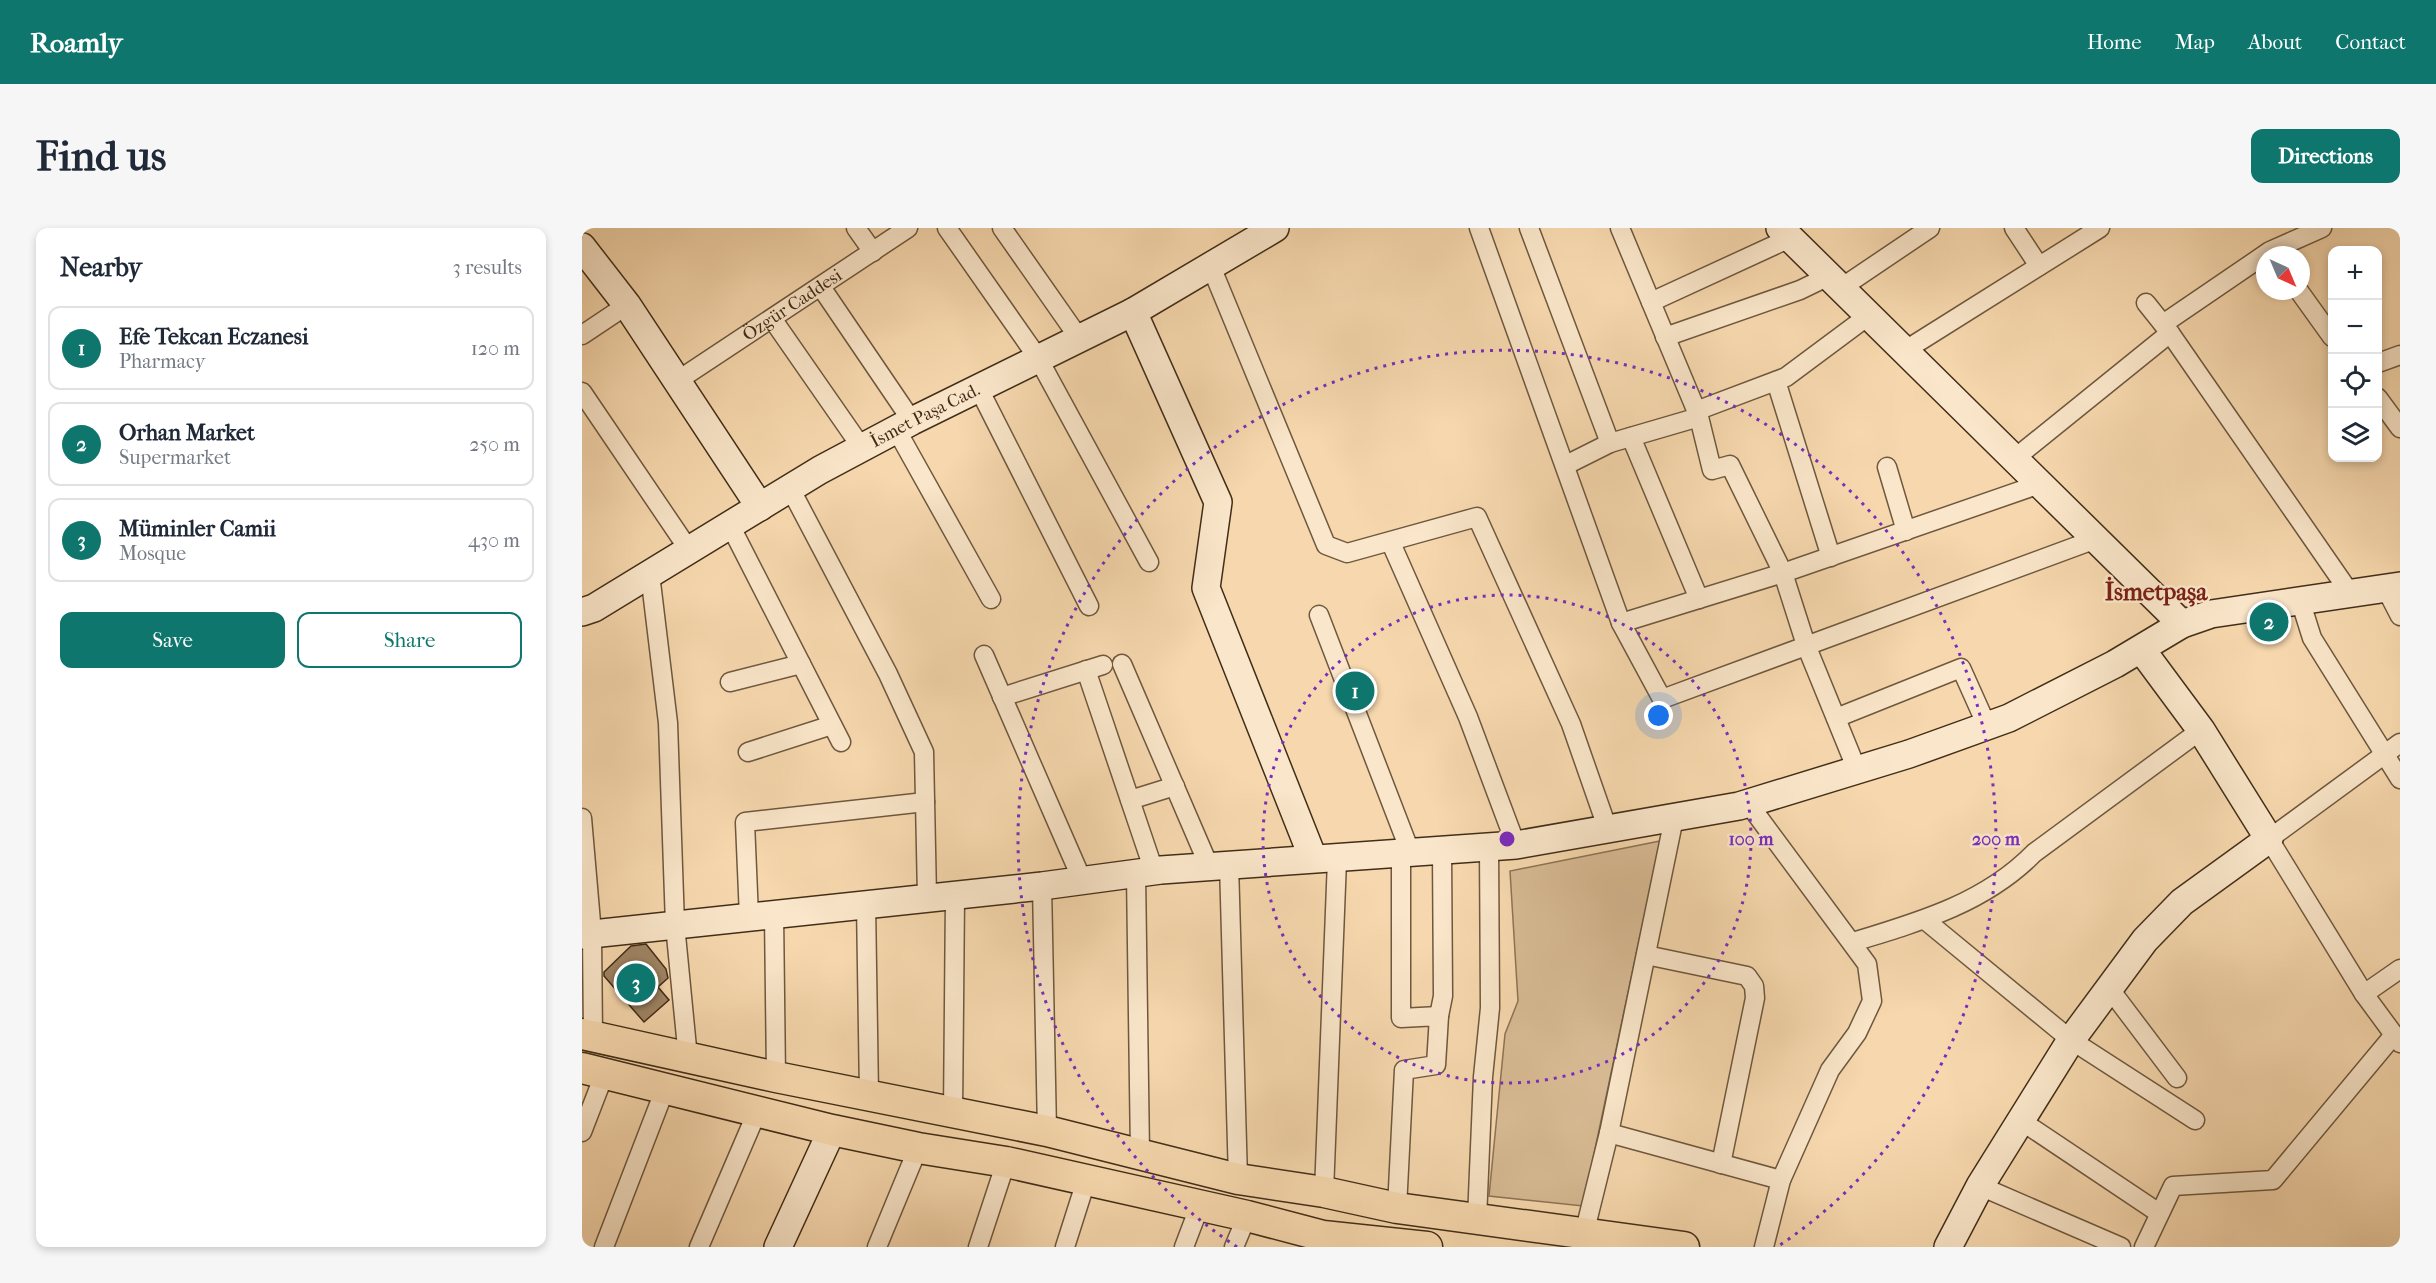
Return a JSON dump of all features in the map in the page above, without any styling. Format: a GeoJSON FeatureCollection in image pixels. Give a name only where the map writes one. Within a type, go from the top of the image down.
{"type":"FeatureCollection","features":[{"type":"Feature","properties":{"kind":"main road","name":"İsmet Paşa Cad."},"geometry":{"type":"LineString","coordinates":[[582,612],[650,574],[790,488],[862,448],[978,387],[1133,312],[1210,264],[1275,228]]}},
{"type":"Feature","properties":{"kind":"main road"},"geometry":{"type":"LineString","coordinates":[[1785,233],[2182,624]]}},
{"type":"Feature","properties":{"kind":"main road"},"geometry":{"type":"LineString","coordinates":[[586,260],[627,304],[760,507]]}},
{"type":"Feature","properties":{"kind":"main road"},"geometry":{"type":"LineString","coordinates":[[1133,312],[1218,502],[1206,588],[1325,859]]}},
{"type":"Feature","properties":{"kind":"main road"},"geometry":{"type":"LineString","coordinates":[[587,935],[866,903],[1083,882],[1145,872],[1502,846],[1674,818],[1748,803],[1857,770],[1987,726],[2020,712],[2141,649],[2182,624],[2211,614],[2393,587]]}},
{"type":"Feature","properties":{"kind":"main road"},"geometry":{"type":"LineString","coordinates":[[1948,1247],[1980,1186],[2070,1040],[2145,940],[2182,902],[2269,839],[2201,730],[2141,649]]}},
{"type":"Feature","properties":{"kind":"main road"},"geometry":{"type":"LineString","coordinates":[[587,1035],[776,1077],[1047,1131],[1238,1179],[1324,1192],[1397,1208],[1684,1247]]}},
{"type":"Feature","properties":{"kind":"main road"},"geometry":{"type":"LineString","coordinates":[[593,1072],[832,1130],[918,1148],[1006,1162],[1200,1204],[1247,1215],[1321,1241],[1427,1247]]}},
{"type":"Feature","properties":{"kind":"main road"},"geometry":{"type":"LineString","coordinates":[[778,1247],[832,1130]]}},
{"type":"Feature","properties":{"kind":"street"},"geometry":{"type":"LineString","coordinates":[[856,228],[873,252]]}},
{"type":"Feature","properties":{"kind":"street","name":"Özgür Caddesi"},"geometry":{"type":"LineString","coordinates":[[676,381],[773,320],[908,228]]}},
{"type":"Feature","properties":{"kind":"street"},"geometry":{"type":"LineString","coordinates":[[948,228],[1038,358],[1149,562]]}},
{"type":"Feature","properties":{"kind":"street"},"geometry":{"type":"LineString","coordinates":[[1002,228],[1079,338]]}},
{"type":"Feature","properties":{"kind":"street"},"geometry":{"type":"LineString","coordinates":[[1479,228],[1621,623],[1662,699],[2096,539]]}},
{"type":"Feature","properties":{"kind":"street"},"geometry":{"type":"LineString","coordinates":[[1529,228],[1611,443]]}},
{"type":"Feature","properties":{"kind":"street"},"geometry":{"type":"LineString","coordinates":[[1620,228],[1697,414],[1712,470],[1730,465],[1783,573],[1806,645],[1857,770]]}},
{"type":"Feature","properties":{"kind":"street"},"geometry":{"type":"LineString","coordinates":[[1665,337],[1800,290],[1835,282],[1930,228]]}},
{"type":"Feature","properties":{"kind":"street"},"geometry":{"type":"LineString","coordinates":[[2014,228],[2039,266]]}},
{"type":"Feature","properties":{"kind":"street"},"geometry":{"type":"LineString","coordinates":[[1904,351],[2100,228]]}},
{"type":"Feature","properties":{"kind":"street"},"geometry":{"type":"LineString","coordinates":[[2286,246],[2322,228]]}},
{"type":"Feature","properties":{"kind":"street"},"geometry":{"type":"LineString","coordinates":[[1651,302],[1785,233]]}},
{"type":"Feature","properties":{"kind":"street"},"geometry":{"type":"LineString","coordinates":[[1210,264],[1326,545],[1347,553],[1391,543],[1477,517],[1571,724],[1608,830]]}},
{"type":"Feature","properties":{"kind":"street"},"geometry":{"type":"LineString","coordinates":[[2014,459],[2167,329],[2256,265]]}},
{"type":"Feature","properties":{"kind":"street"},"geometry":{"type":"LineString","coordinates":[[821,287],[904,425],[991,599]]}},
{"type":"Feature","properties":{"kind":"street"},"geometry":{"type":"LineString","coordinates":[[2305,300],[2328,331]]}},
{"type":"Feature","properties":{"kind":"street"},"geometry":{"type":"LineString","coordinates":[[2146,303],[2167,329],[2350,593]]}},
{"type":"Feature","properties":{"kind":"street"},"geometry":{"type":"LineString","coordinates":[[582,335],[627,304]]}},
{"type":"Feature","properties":{"kind":"street"},"geometry":{"type":"LineString","coordinates":[[1566,465],[1611,443],[1697,414],[1776,381],[1803,365],[1868,316]]}},
{"type":"Feature","properties":{"kind":"street"},"geometry":{"type":"LineString","coordinates":[[773,320],[862,448]]}},
{"type":"Feature","properties":{"kind":"street"},"geometry":{"type":"LineString","coordinates":[[2382,362],[2400,356]]}},
{"type":"Feature","properties":{"kind":"street"},"geometry":{"type":"LineString","coordinates":[[1776,381],[1831,557]]}},
{"type":"Feature","properties":{"kind":"street"},"geometry":{"type":"LineString","coordinates":[[978,387],[1089,606]]}},
{"type":"Feature","properties":{"kind":"street"},"geometry":{"type":"LineString","coordinates":[[582,392],[689,550]]}},
{"type":"Feature","properties":{"kind":"street"},"geometry":{"type":"LineString","coordinates":[[2382,403],[2400,428]]}},
{"type":"Feature","properties":{"kind":"street"},"geometry":{"type":"LineString","coordinates":[[1631,437],[1700,599]]}},
{"type":"Feature","properties":{"kind":"street"},"geometry":{"type":"LineString","coordinates":[[1887,467],[1906,531]]}},
{"type":"Feature","properties":{"kind":"street"},"geometry":{"type":"LineString","coordinates":[[1621,623],[1783,573],[2040,484]]}},
{"type":"Feature","properties":{"kind":"street"},"geometry":{"type":"LineString","coordinates":[[790,488],[888,674],[924,752],[927,897]]}},
{"type":"Feature","properties":{"kind":"street"},"geometry":{"type":"LineString","coordinates":[[730,525],[841,742]]}},
{"type":"Feature","properties":{"kind":"street"},"geometry":{"type":"LineString","coordinates":[[1391,543],[1468,717],[1502,846],[1483,1077],[1477,1219]]}},
{"type":"Feature","properties":{"kind":"street"},"geometry":{"type":"LineString","coordinates":[[650,574],[668,723],[675,925],[688,1058]]}},
{"type":"Feature","properties":{"kind":"street"},"geometry":{"type":"LineString","coordinates":[[2393,587],[2400,616]]}},
{"type":"Feature","properties":{"kind":"street"},"geometry":{"type":"LineString","coordinates":[[2300,600],[2312,638],[2393,748],[2400,779]]}},
{"type":"Feature","properties":{"kind":"street"},"geometry":{"type":"LineString","coordinates":[[1319,615],[1406,854],[1401,1018],[1439,1016]]}},
{"type":"Feature","properties":{"kind":"street"},"geometry":{"type":"LineString","coordinates":[[984,655],[1083,882]]}},
{"type":"Feature","properties":{"kind":"street"},"geometry":{"type":"LineString","coordinates":[[730,681],[801,664]]}},
{"type":"Feature","properties":{"kind":"street"},"geometry":{"type":"LineString","coordinates":[[1122,664],[1175,786],[1219,865],[1238,1179]]}},
{"type":"Feature","properties":{"kind":"street"},"geometry":{"type":"LineString","coordinates":[[1002,697],[1094,667],[1130,800],[1145,872],[1140,1154]]}},
{"type":"Feature","properties":{"kind":"street"},"geometry":{"type":"LineString","coordinates":[[1836,718],[1961,668],[1987,726]]}},
{"type":"Feature","properties":{"kind":"street"},"geometry":{"type":"LineString","coordinates":[[748,752],[832,725]]}},
{"type":"Feature","properties":{"kind":"street"},"geometry":{"type":"LineString","coordinates":[[1853,942],[1925,920],[1967,901],[2013,874],[2034,853],[2201,730]]}},
{"type":"Feature","properties":{"kind":"street"},"geometry":{"type":"LineString","coordinates":[[2144,1247],[2173,1186],[2273,1180],[2396,1040],[2364,994],[2269,839],[2393,748]]}},
{"type":"Feature","properties":{"kind":"street"},"geometry":{"type":"LineString","coordinates":[[1130,800],[1175,786]]}},
{"type":"Feature","properties":{"kind":"street"},"geometry":{"type":"LineString","coordinates":[[776,1077],[761,916],[745,822],[925,802]]}},
{"type":"Feature","properties":{"kind":"street"},"geometry":{"type":"LineString","coordinates":[[1748,803],[1853,942],[1867,964],[1872,1001],[1857,1033],[1830,1070],[1780,1180],[1764,1247]]}},
{"type":"Feature","properties":{"kind":"street"},"geometry":{"type":"LineString","coordinates":[[582,818],[587,935],[587,1035]]}},
{"type":"Feature","properties":{"kind":"street"},"geometry":{"type":"LineString","coordinates":[[1584,1234],[1610,1134],[1674,818]]}},
{"type":"Feature","properties":{"kind":"street"},"geometry":{"type":"LineString","coordinates":[[1397,1208],[1404,1070],[1436,1065],[1439,1016],[1443,996],[1442,852]]}},
{"type":"Feature","properties":{"kind":"street"},"geometry":{"type":"LineString","coordinates":[[1324,1192],[1325,859]]}},
{"type":"Feature","properties":{"kind":"street"},"geometry":{"type":"LineString","coordinates":[[1042,886],[1047,1131]]}},
{"type":"Feature","properties":{"kind":"street"},"geometry":{"type":"LineString","coordinates":[[953,1113],[955,896]]}},
{"type":"Feature","properties":{"kind":"street"},"geometry":{"type":"LineString","coordinates":[[866,903],[869,1095]]}},
{"type":"Feature","properties":{"kind":"street"},"geometry":{"type":"LineString","coordinates":[[1925,920],[2070,1040],[2195,1120]]}},
{"type":"Feature","properties":{"kind":"street"},"geometry":{"type":"LineString","coordinates":[[1646,955],[1747,976],[1754,986],[1755,998],[1721,1164]]}},
{"type":"Feature","properties":{"kind":"street"},"geometry":{"type":"LineString","coordinates":[[2364,994],[2400,969]]}},
{"type":"Feature","properties":{"kind":"street"},"geometry":{"type":"LineString","coordinates":[[2109,988],[2177,1078]]}},
{"type":"Feature","properties":{"kind":"street"},"geometry":{"type":"LineString","coordinates":[[582,1132],[593,1072]]}},
{"type":"Feature","properties":{"kind":"street"},"geometry":{"type":"LineString","coordinates":[[604,1247],[665,1089]]}},
{"type":"Feature","properties":{"kind":"street"},"geometry":{"type":"LineString","coordinates":[[699,1247],[757,1112]]}},
{"type":"Feature","properties":{"kind":"street"},"geometry":{"type":"LineString","coordinates":[[2020,1120],[2159,1212]]}},
{"type":"Feature","properties":{"kind":"street"},"geometry":{"type":"LineString","coordinates":[[1610,1134],[1780,1180]]}},
{"type":"Feature","properties":{"kind":"street"},"geometry":{"type":"LineString","coordinates":[[877,1247],[918,1148]]}},
{"type":"Feature","properties":{"kind":"street"},"geometry":{"type":"LineString","coordinates":[[978,1247],[1006,1162]]}},
{"type":"Feature","properties":{"kind":"street"},"geometry":{"type":"LineString","coordinates":[[1065,1247],[1086,1181]]}},
{"type":"Feature","properties":{"kind":"street"},"geometry":{"type":"LineString","coordinates":[[1980,1186],[2121,1247]]}},
{"type":"Feature","properties":{"kind":"street"},"geometry":{"type":"LineString","coordinates":[[1184,1247],[1200,1204]]}},
{"type":"Feature","properties":{"kind":"street"},"geometry":{"type":"LineString","coordinates":[[1234,1247],[1247,1215]]}},
{"type":"Feature","properties":{"kind":"shaded area"},"geometry":{"type":"Polygon","coordinates":[[[1660,841],[1583,1206],[1489,1196],[1505,1034],[1518,1001],[1510,871],[1660,841]]]}},
{"type":"Feature","properties":{"kind":"building"},"geometry":{"type":"Polygon","coordinates":[[[646,944],[666,969],[668,978],[658,987],[669,1000],[644,1022],[604,976],[604,972],[631,946],[646,944]]]}},
{"type":"Feature","properties":{"kind":"place","name":"Orhan Market"},"geometry":{"type":"Point","coordinates":[2269,622]}},
{"type":"Feature","properties":{"kind":"place","name":"Efe Tekcan Eczanesi"},"geometry":{"type":"Point","coordinates":[1355,691]}},
{"type":"Feature","properties":{"kind":"place","name":"Müminler Camii"},"geometry":{"type":"Point","coordinates":[636,983]}},
{"type":"Feature","properties":{"kind":"district","name":"İsmetpaşa"},"geometry":{"type":"Point","coordinates":[2156,592]}}]}
